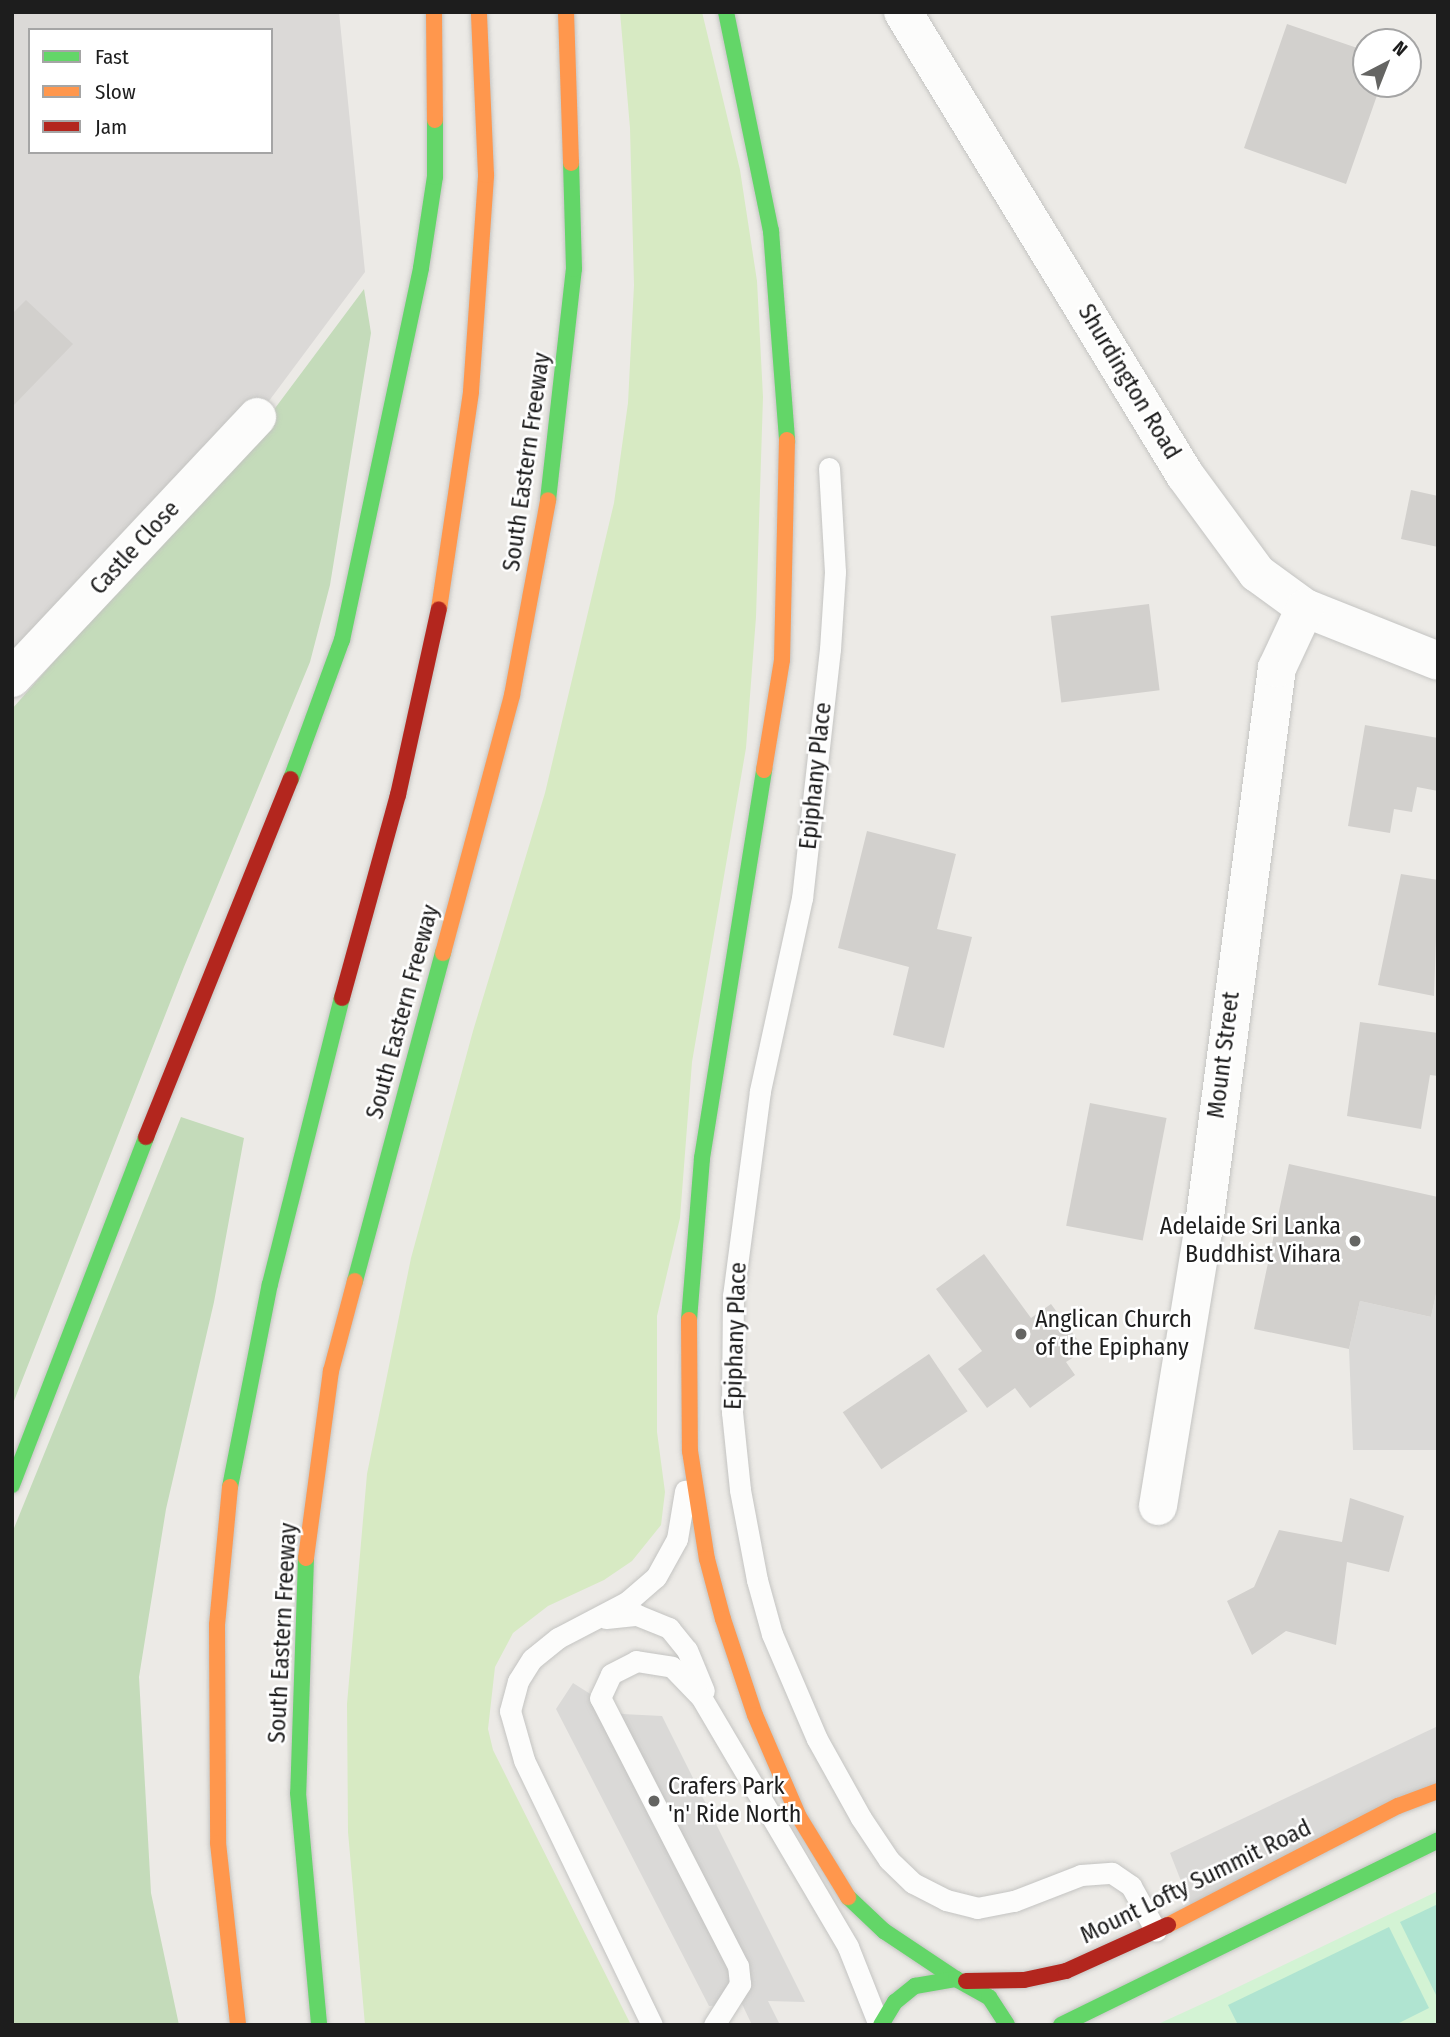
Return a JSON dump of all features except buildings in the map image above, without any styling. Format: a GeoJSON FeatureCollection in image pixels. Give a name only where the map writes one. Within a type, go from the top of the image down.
{"type":"FeatureCollection","features":[{"type":"Feature","properties":{"kind":"main road"},"geometry":{"type":"LineString","coordinates":[[12,1485],[168,1080],[268,842],[342,640],[421,268],[435,177],[434,12]]}},
{"type":"Feature","properties":{"kind":"main road"},"geometry":{"type":"LineString","coordinates":[[238,2025],[218,1843],[217,1625],[230,1484],[274,1270],[323,1067],[398,795],[442,594],[471,391],[486,174],[479,12]]}},
{"type":"Feature","properties":{"kind":"main road","name":"South Eastern Freeway"},"geometry":{"type":"LineString","coordinates":[[319,2025],[298,1793],[303,1584],[331,1371],[512,695],[553,475],[574,269],[566,12]]}},
{"type":"Feature","properties":{"kind":"main road"},"geometry":{"type":"LineString","coordinates":[[726,12],[771,231],[789,464],[782,660],[702,1158],[689,1317],[690,1451],[707,1559],[723,1619],[755,1715],[799,1817],[852,1902],[884,1931],[989,1997],[1007,2025]]}},
{"type":"Feature","properties":{"kind":"main road","name":"Mount Lofty Summit Road"},"geometry":{"type":"LineString","coordinates":[[1061,2025],[1165,1948],[1398,1806],[1438,1791]]}},
{"type":"Feature","properties":{"kind":"main road"},"geometry":{"type":"LineString","coordinates":[[1165,1948],[1296,1912],[1438,1840]]}},
{"type":"Feature","properties":{"kind":"main road","name":"Mount Lofty Summit Road"},"geometry":{"type":"LineString","coordinates":[[880,2025],[895,2002],[915,1986],[961,1980],[1024,1980],[1165,1948]]}},
{"type":"Feature","properties":{"kind":"street","name":"Shurdington Road"},"geometry":{"type":"LineString","coordinates":[[903,12],[1185,475],[1257,573],[1305,608],[1438,661]]}},
{"type":"Feature","properties":{"kind":"street","name":"Castle Close"},"geometry":{"type":"LineString","coordinates":[[12,678],[257,417]]}},
{"type":"Feature","properties":{"kind":"street","name":"Mount Street"},"geometry":{"type":"LineString","coordinates":[[1158,1506],[1202,1232],[1277,668],[1305,608]]}},
{"type":"Feature","properties":{"kind":"lane","name":"Epiphany Place"},"geometry":{"type":"LineString","coordinates":[[829,468],[833,611],[805,873],[748,1166],[732,1308],[733,1426],[757,1580],[772,1634],[829,1762],[889,1860],[913,1883],[946,1900],[976,1908],[1014,1901],[1081,1875],[1112,1873],[1131,1886],[1165,1948]]}},
{"type":"Feature","properties":{"kind":"lane"},"geometry":{"type":"LineString","coordinates":[[652,2025],[512,1729],[514,1690],[531,1659],[640,1592],[665,1564],[677,1539],[690,1451]]}},
{"type":"Feature","properties":{"kind":"lane"},"geometry":{"type":"LineString","coordinates":[[590,1621],[637,1615],[659,1622],[676,1634],[727,1740]]}},
{"type":"Feature","properties":{"kind":"lane"},"geometry":{"type":"LineString","coordinates":[[714,2025],[740,1984],[738,1966],[604,1711],[602,1687],[611,1674],[629,1663],[648,1661],[672,1667],[690,1682],[848,1947],[880,2025]]}},
{"type":"Feature","properties":{"kind":"shaded area"},"geometry":{"type":"Polygon","coordinates":[[[12,12],[339,12],[365,272],[257,417],[12,678],[12,12]]]}},
{"type":"Feature","properties":{"kind":"shaded area"},"geometry":{"type":"Polygon","coordinates":[[[1438,1285],[1438,1450],[1353,1450],[1349,1349],[1360,1301],[1431,1317],[1438,1285]]]}},
{"type":"Feature","properties":{"kind":"shaded area","name":"Crafers Park 'n' Ride North"},"geometry":{"type":"Polygon","coordinates":[[[573,1683],[622,1714],[662,1716],[805,2002],[768,2001],[780,2025],[752,2025],[742,2004],[709,2006],[556,1709],[573,1683]]]}},
{"type":"Feature","properties":{"kind":"shaded area"},"geometry":{"type":"Polygon","coordinates":[[[1438,1726],[1438,1791],[1194,1914],[1170,1853],[1438,1726]]]}},
{"type":"Feature","properties":{"kind":"green space"},"geometry":{"type":"Polygon","coordinates":[[[620,12],[702,12],[740,170],[757,281],[763,397],[756,617],[746,748],[692,1062],[680,1218],[657,1316],[657,1432],[665,1492],[661,1525],[632,1561],[604,1580],[548,1606],[513,1633],[495,1667],[488,1729],[493,1750],[631,2025],[365,2025],[348,1832],[347,1704],[367,1474],[411,1258],[473,1031],[545,793],[614,503],[628,403],[634,285],[630,128],[620,12]]]}},
{"type":"Feature","properties":{"kind":"green space"},"geometry":{"type":"Polygon","coordinates":[[[364,289],[371,333],[330,585],[310,662],[184,967],[12,1406],[12,709],[264,423],[364,289]]]}},
{"type":"Feature","properties":{"kind":"green space"},"geometry":{"type":"Polygon","coordinates":[[[181,1117],[244,1138],[214,1302],[166,1509],[139,1677],[151,1893],[179,2025],[12,2025],[12,1533],[181,1117]]]}},
{"type":"Feature","properties":{"kind":"green space"},"geometry":{"type":"Polygon","coordinates":[[[1438,1891],[1438,2025],[1156,2025],[1215,1998],[1438,1891]]]}},
{"type":"Feature","properties":{"kind":"green space"},"geometry":{"type":"Polygon","coordinates":[[[1438,1904],[1438,1999],[1400,1922],[1438,1904]]]}},
{"type":"Feature","properties":{"kind":"green space"},"geometry":{"type":"Polygon","coordinates":[[[1389,1927],[1429,2008],[1395,2025],[1238,2025],[1228,2005],[1389,1927]]]}},
{"type":"Feature","properties":{"kind":"traffic: fast"},"geometry":{"type":"LineString","coordinates":[[726,12],[771,231],[787,440]]}},
{"type":"Feature","properties":{"kind":"traffic: fast"},"geometry":{"type":"LineString","coordinates":[[291,779],[342,640],[421,268],[435,177],[435,120]]}},
{"type":"Feature","properties":{"kind":"traffic: fast"},"geometry":{"type":"LineString","coordinates":[[548,500],[574,269],[571,163]]}},
{"type":"Feature","properties":{"kind":"traffic: fast"},"geometry":{"type":"LineString","coordinates":[[689,1320],[702,1158],[764,770]]}},
{"type":"Feature","properties":{"kind":"traffic: fast"},"geometry":{"type":"LineString","coordinates":[[355,1281],[443,953]]}},
{"type":"Feature","properties":{"kind":"traffic: fast"},"geometry":{"type":"LineString","coordinates":[[230,1487],[270,1284],[342,998]]}},
{"type":"Feature","properties":{"kind":"traffic: fast"},"geometry":{"type":"LineString","coordinates":[[12,1485],[146,1137]]}},
{"type":"Feature","properties":{"kind":"traffic: fast"},"geometry":{"type":"LineString","coordinates":[[306,1558],[298,1793],[319,2025]]}},
{"type":"Feature","properties":{"kind":"traffic: fast"},"geometry":{"type":"LineString","coordinates":[[1061,2025],[1438,1840]]}},
{"type":"Feature","properties":{"kind":"traffic: fast"},"geometry":{"type":"LineString","coordinates":[[848,1897],[884,1931],[956,1979]]}},
{"type":"Feature","properties":{"kind":"traffic: fast"},"geometry":{"type":"LineString","coordinates":[[881,2025],[895,2002],[915,1986],[956,1979],[989,1997],[1007,2025]]}},
{"type":"Feature","properties":{"kind":"traffic: slow"},"geometry":{"type":"LineString","coordinates":[[434,12],[435,120]]}},
{"type":"Feature","properties":{"kind":"traffic: slow"},"geometry":{"type":"LineString","coordinates":[[439,609],[471,391],[486,175],[479,12]]}},
{"type":"Feature","properties":{"kind":"traffic: slow"},"geometry":{"type":"LineString","coordinates":[[566,12],[571,163]]}},
{"type":"Feature","properties":{"kind":"traffic: slow"},"geometry":{"type":"LineString","coordinates":[[764,770],[782,660],[787,440]]}},
{"type":"Feature","properties":{"kind":"traffic: slow"},"geometry":{"type":"LineString","coordinates":[[443,953],[512,695],[548,500]]}},
{"type":"Feature","properties":{"kind":"traffic: slow"},"geometry":{"type":"LineString","coordinates":[[306,1558],[331,1371],[355,1281]]}},
{"type":"Feature","properties":{"kind":"traffic: slow"},"geometry":{"type":"LineString","coordinates":[[689,1320],[690,1451],[707,1559],[723,1619],[755,1715],[799,1817],[848,1897]]}},
{"type":"Feature","properties":{"kind":"traffic: slow"},"geometry":{"type":"LineString","coordinates":[[230,1487],[217,1625],[218,1843],[238,2025]]}},
{"type":"Feature","properties":{"kind":"traffic: slow"},"geometry":{"type":"LineString","coordinates":[[1168,1925],[1398,1806],[1438,1791]]}},
{"type":"Feature","properties":{"kind":"traffic: jam"},"geometry":{"type":"LineString","coordinates":[[342,998],[398,795],[439,609]]}},
{"type":"Feature","properties":{"kind":"traffic: jam"},"geometry":{"type":"LineString","coordinates":[[146,1137],[291,779]]}},
{"type":"Feature","properties":{"kind":"traffic: jam"},"geometry":{"type":"LineString","coordinates":[[966,1981],[1024,1980],[1066,1971],[1168,1925]]}},
{"type":"Feature","properties":{"kind":"place","name":"Adelaide Sri Lanka Buddhist Vihara"},"geometry":{"type":"Point","coordinates":[1355,1241]}},
{"type":"Feature","properties":{"kind":"place","name":"Anglican Church of the Epiphany"},"geometry":{"type":"Point","coordinates":[1021,1334]}},
{"type":"Feature","properties":{"kind":"place","name":"Crafers Park 'n' Ride North"},"geometry":{"type":"Point","coordinates":[654,1801]}}]}
